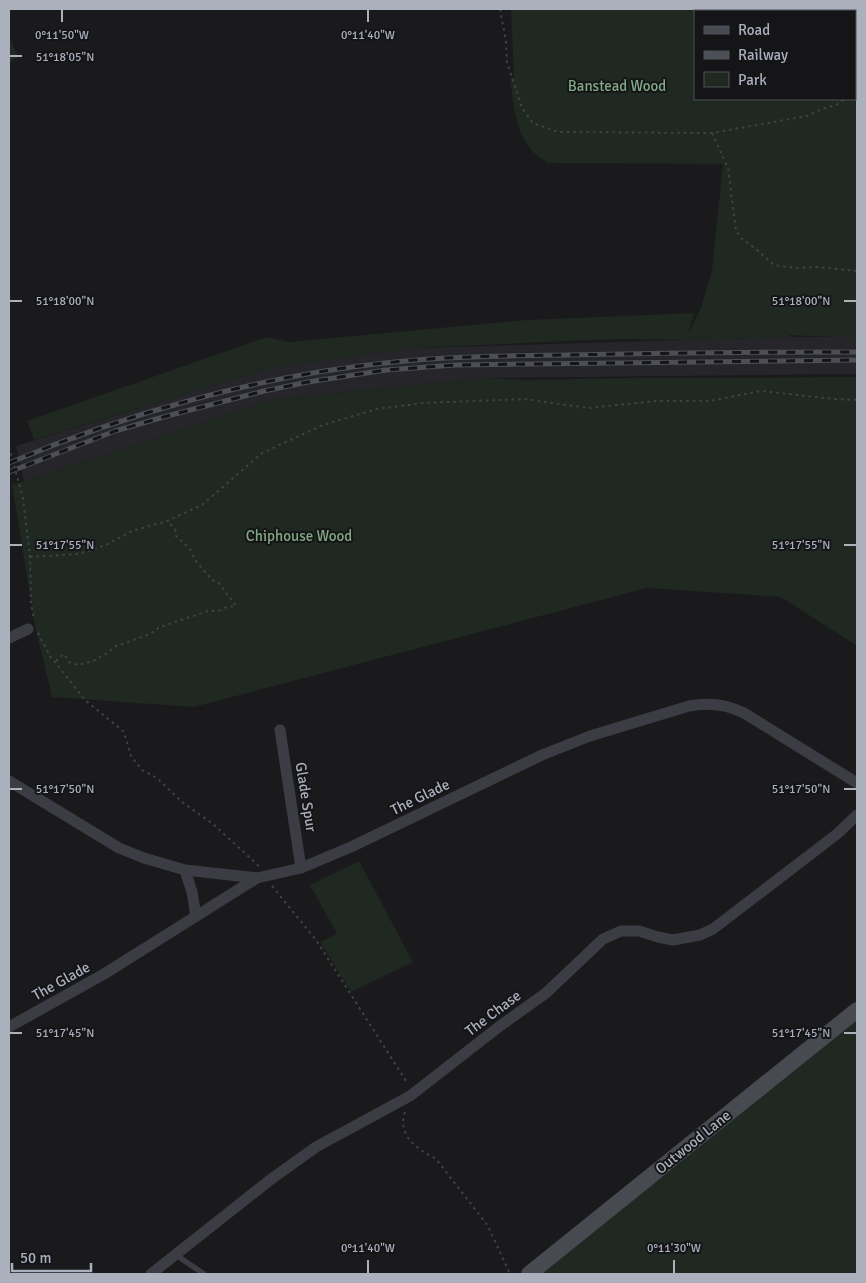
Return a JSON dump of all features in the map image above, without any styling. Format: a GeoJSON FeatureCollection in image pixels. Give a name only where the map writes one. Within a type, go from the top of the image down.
{"type":"FeatureCollection","features":[{"type":"Feature","properties":{"kind":"main road","name":"Outwood Lane"},"geometry":{"type":"LineString","coordinates":[[529,1274],[857,1010]]}},
{"type":"Feature","properties":{"kind":"street"},"geometry":{"type":"LineString","coordinates":[[9,638],[28,629]]}},
{"type":"Feature","properties":{"kind":"street","name":"The Glade"},"geometry":{"type":"LineString","coordinates":[[9,1027],[104,974],[261,878],[302,868],[351,847],[542,755],[590,736],[689,706],[704,703],[732,707],[857,783]]}},
{"type":"Feature","properties":{"kind":"street","name":"Glade Spur"},"geometry":{"type":"LineString","coordinates":[[280,730],[302,868]]}},
{"type":"Feature","properties":{"kind":"street"},"geometry":{"type":"LineString","coordinates":[[9,782],[119,848],[144,858],[185,870],[261,878]]}},
{"type":"Feature","properties":{"kind":"street","name":"The Chase"},"geometry":{"type":"LineString","coordinates":[[151,1274],[270,1180],[316,1147],[410,1096],[546,993],[603,939],[621,931],[639,931],[673,940],[714,929],[837,834],[857,816]]}},
{"type":"Feature","properties":{"kind":"street"},"geometry":{"type":"LineString","coordinates":[[185,870],[192,892],[196,916]]}},
{"type":"Feature","properties":{"kind":"lane"},"geometry":{"type":"LineString","coordinates":[[176,1255],[204,1274]]}},
{"type":"Feature","properties":{"kind":"path"},"geometry":{"type":"LineString","coordinates":[[500,9],[506,41],[507,62],[522,108],[533,123],[558,132],[712,133],[806,116],[836,105],[844,100]]}},
{"type":"Feature","properties":{"kind":"path"},"geometry":{"type":"LineString","coordinates":[[712,133],[728,168],[736,231],[742,238],[774,265],[857,271]]}},
{"type":"Feature","properties":{"kind":"path"},"geometry":{"type":"LineString","coordinates":[[30,557],[79,554],[106,545],[132,531],[167,521],[202,505],[262,453],[323,425],[377,409],[423,403],[524,399],[588,408],[656,401],[710,401],[761,391],[834,400],[857,400]]}},
{"type":"Feature","properties":{"kind":"path"},"geometry":{"type":"LineString","coordinates":[[9,447],[23,498],[30,557],[31,603],[35,626],[47,652],[85,700],[124,732],[132,756],[142,770],[157,778],[182,802],[213,824],[263,869],[261,878],[316,940],[410,1086],[410,1096],[402,1127],[407,1138],[423,1153],[436,1160],[488,1226],[510,1274]]}},
{"type":"Feature","properties":{"kind":"path"},"geometry":{"type":"LineString","coordinates":[[55,662],[64,654],[69,662],[78,665],[93,662],[114,647],[150,634],[160,627],[208,611],[218,611],[236,606],[218,582],[212,580],[195,560],[190,549],[176,536],[174,529],[167,521]]}},
{"type":"Feature","properties":{"kind":"shaded area"},"geometry":{"type":"Polygon","coordinates":[[[794,337],[857,337],[857,374],[485,378],[274,399],[24,481],[16,446],[270,368],[413,348],[794,337]]]}},
{"type":"Feature","properties":{"kind":"green space","name":"Banstead Wood"},"geometry":{"type":"Polygon","coordinates":[[[511,9],[857,9],[857,338],[787,335],[794,337],[686,340],[615,339],[413,348],[270,368],[34,440],[27,421],[267,337],[289,342],[527,320],[694,313],[688,335],[701,308],[712,271],[723,164],[548,163],[537,156],[529,147],[518,126],[510,78],[514,77],[511,9]]]}},
{"type":"Feature","properties":{"kind":"green space"},"geometry":{"type":"Polygon","coordinates":[[[9,35],[18,57],[9,63],[9,35]]]}},
{"type":"Feature","properties":{"kind":"green space","name":"Chiphouse Wood"},"geometry":{"type":"Polygon","coordinates":[[[857,377],[857,646],[781,597],[647,588],[194,707],[52,697],[35,626],[12,485],[274,399],[485,378],[527,380],[857,377]]]}},
{"type":"Feature","properties":{"kind":"green space"},"geometry":{"type":"Polygon","coordinates":[[[359,861],[413,962],[351,992],[320,942],[337,934],[310,885],[359,861]]]}},
{"type":"Feature","properties":{"kind":"green space"},"geometry":{"type":"Polygon","coordinates":[[[857,1017],[857,1274],[529,1274],[671,1171],[857,1017]]]}},
{"type":"Feature","properties":{"kind":"railway"},"geometry":{"type":"LineString","coordinates":[[9,463],[53,445],[146,413],[241,387],[337,369],[430,359],[476,357],[857,352]]}},
{"type":"Feature","properties":{"kind":"railway"},"geometry":{"type":"LineString","coordinates":[[9,472],[115,431],[167,416],[264,391],[386,370],[455,365],[857,360]]}}]}
